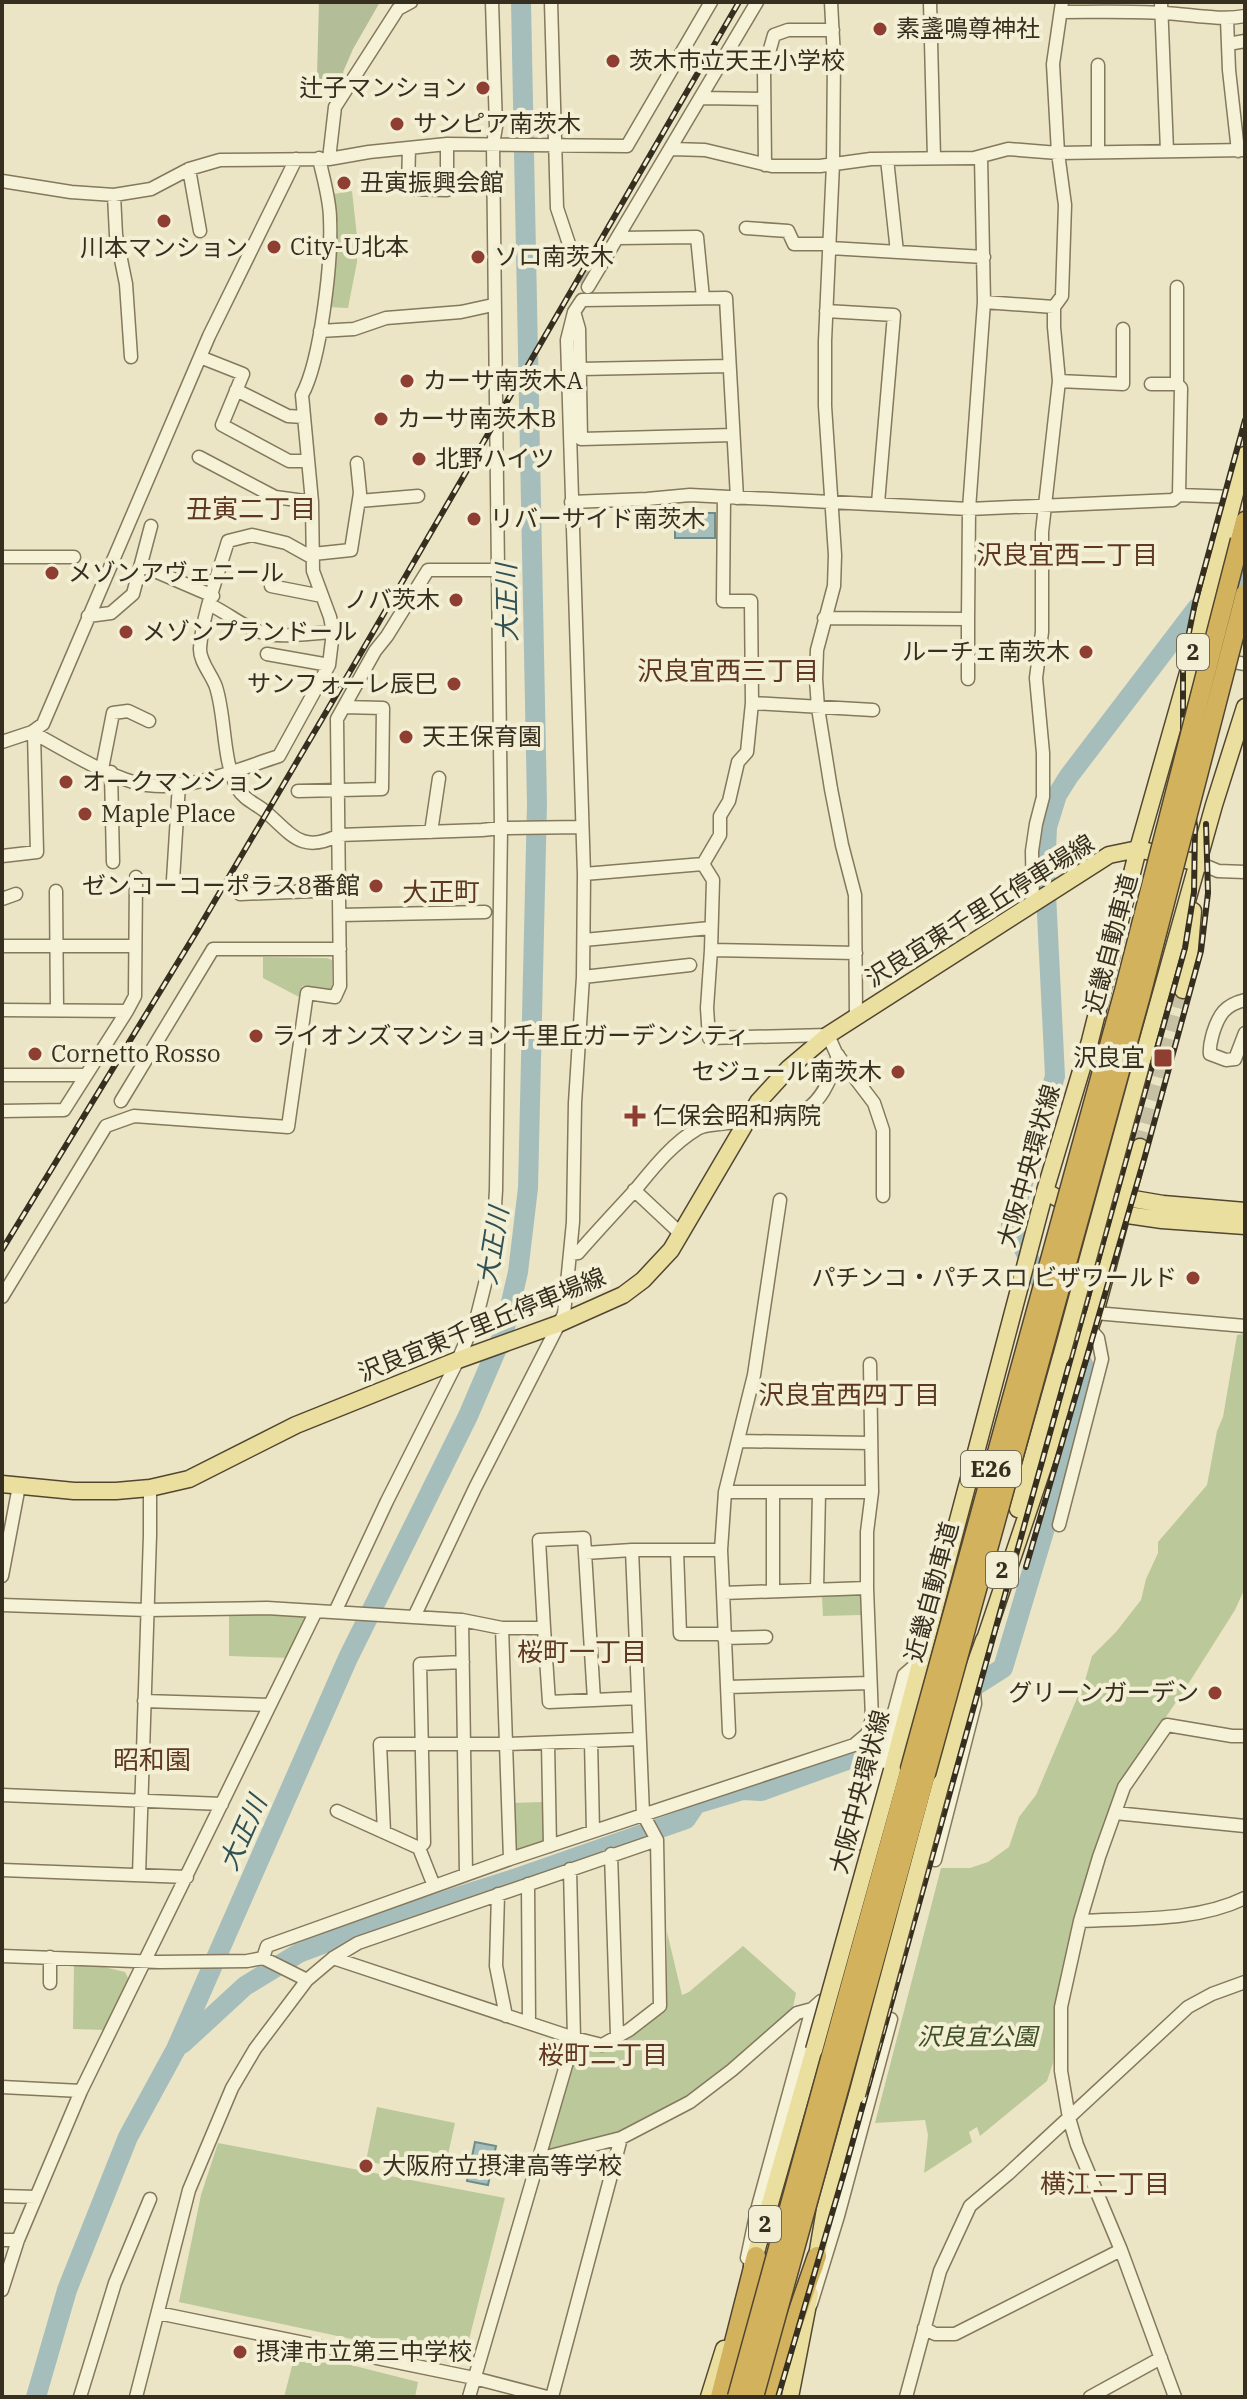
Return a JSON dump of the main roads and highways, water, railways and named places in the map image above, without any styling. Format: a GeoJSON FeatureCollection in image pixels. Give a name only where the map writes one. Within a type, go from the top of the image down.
{"type":"FeatureCollection","features":[{"type":"Feature","properties":{"kind":"highway","name":"近畿自動車道"},"geometry":{"type":"LineString","coordinates":[[737,2397],[1124,991],[1245,521]]}},
{"type":"Feature","properties":{"kind":"highway","name":"近畿自動車道"},"geometry":{"type":"LineString","coordinates":[[754,2397],[1141,995],[1245,594]]}},
{"type":"Feature","properties":{"kind":"highway"},"geometry":{"type":"LineString","coordinates":[[720,2397],[756,2256]]}},
{"type":"Feature","properties":{"kind":"highway"},"geometry":{"type":"LineString","coordinates":[[772,2397],[784,2351],[817,2256]]}},
{"type":"Feature","properties":{"kind":"main road","name":"大阪中央環状線"},"geometry":{"type":"LineString","coordinates":[[709,2397],[756,2256],[892,1770],[1245,455]]}},
{"type":"Feature","properties":{"kind":"main road","name":"2"},"geometry":{"type":"LineString","coordinates":[[790,2397],[825,2209],[1141,1065],[1245,707]]}},
{"type":"Feature","properties":{"kind":"main road"},"geometry":{"type":"LineString","coordinates":[[1138,849],[1197,870]]}},
{"type":"Feature","properties":{"kind":"main road","name":"沢良宜東千里丘停車場線"},"geometry":{"type":"LineString","coordinates":[[11,1485],[116,1491],[150,1488],[189,1479],[296,1425],[458,1360],[553,1326],[623,1295],[666,1257],[758,1102],[789,1068],[828,1035],[1109,855],[1138,849]]}},
{"type":"Feature","properties":{"kind":"main road","name":"2"},"geometry":{"type":"LineString","coordinates":[[1183,990],[1197,870]]}},
{"type":"Feature","properties":{"kind":"main road"},"geometry":{"type":"LineString","coordinates":[[982,1648],[1092,1321],[1140,1147]]}},
{"type":"Feature","properties":{"kind":"main road"},"geometry":{"type":"LineString","coordinates":[[1045,1191],[1077,1189],[1163,1204],[1245,1211]]}},
{"type":"Feature","properties":{"kind":"main road"},"geometry":{"type":"LineString","coordinates":[[1045,1191],[1073,1207],[1123,1215],[1245,1226]]}},
{"type":"Feature","properties":{"kind":"water"},"geometry":{"type":"Polygon","coordinates":[[[675,513],[715,513],[715,538],[675,538],[675,513]]]}},
{"type":"Feature","properties":{"kind":"water"},"geometry":{"type":"Polygon","coordinates":[[[475,2142],[496,2146],[488,2185],[467,2181],[475,2142]]]}},
{"type":"Feature","properties":{"kind":"waterway","name":"大正川"},"geometry":{"type":"LineString","coordinates":[[36,2397],[67,2290],[128,2137],[176,2049],[348,1658],[468,1416],[504,1332],[518,1272],[528,1188],[537,803],[521,2]]}},
{"type":"Feature","properties":{"kind":"waterway"},"geometry":{"type":"LineString","coordinates":[[959,1696],[1003,1668],[1090,1378],[1011,1224],[1055,1076],[1045,873],[1047,827],[1057,795],[1069,776],[1197,608],[1245,573]]}},
{"type":"Feature","properties":{"kind":"waterway"},"geometry":{"type":"LineString","coordinates":[[182,2044],[245,1986],[299,1953],[394,1917],[686,1819],[696,1804],[743,1790],[761,1791],[872,1751],[901,1733]]}},
{"type":"Feature","properties":{"kind":"tunnel"},"geometry":{"type":"LineString","coordinates":[[573,256],[586,281]]}},
{"type":"Feature","properties":{"kind":"tunnel"},"geometry":{"type":"LineString","coordinates":[[1140,1147],[1183,990]]}},
{"type":"Feature","properties":{"kind":"railway"},"geometry":{"type":"LineString","coordinates":[[2,1250],[197,931],[739,2]]}},
{"type":"Feature","properties":{"kind":"railway"},"geometry":{"type":"LineString","coordinates":[[778,2397],[844,2173],[1185,948],[1194,892],[1195,826],[1183,731],[1183,662],[1195,603],[1245,420]]}},
{"type":"Feature","properties":{"kind":"railway"},"geometry":{"type":"LineString","coordinates":[[1026,1567],[1201,951],[1208,893],[1206,824]]}},
{"type":"Feature","properties":{"kind":"place","name":"素盞鳴尊神社"},"geometry":{"type":"Point","coordinates":[880,29]}},
{"type":"Feature","properties":{"kind":"place","name":"茨木市立天王小学校"},"geometry":{"type":"Point","coordinates":[613,61]}},
{"type":"Feature","properties":{"kind":"place","name":"辻子マンション"},"geometry":{"type":"Point","coordinates":[483,88]}},
{"type":"Feature","properties":{"kind":"place","name":"サンピア南茨木"},"geometry":{"type":"Point","coordinates":[397,124]}},
{"type":"Feature","properties":{"kind":"place","name":"丑寅振興会館"},"geometry":{"type":"Point","coordinates":[344,183]}},
{"type":"Feature","properties":{"kind":"place","name":"川本マンション"},"geometry":{"type":"Point","coordinates":[164,221]}},
{"type":"Feature","properties":{"kind":"place","name":"City-U北本"},"geometry":{"type":"Point","coordinates":[274,247]}},
{"type":"Feature","properties":{"kind":"place","name":"ソロ南茨木"},"geometry":{"type":"Point","coordinates":[478,257]}},
{"type":"Feature","properties":{"kind":"place","name":"カーサ南茨木A"},"geometry":{"type":"Point","coordinates":[407,381]}},
{"type":"Feature","properties":{"kind":"place","name":"カーサ南茨木B"},"geometry":{"type":"Point","coordinates":[381,419]}},
{"type":"Feature","properties":{"kind":"place","name":"北野ハイツ"},"geometry":{"type":"Point","coordinates":[419,459]}},
{"type":"Feature","properties":{"kind":"place","name":"リバーサイド南茨木"},"geometry":{"type":"Point","coordinates":[474,519]}},
{"type":"Feature","properties":{"kind":"place","name":"メゾンアヴェニール"},"geometry":{"type":"Point","coordinates":[52,573]}},
{"type":"Feature","properties":{"kind":"place","name":"ノバ茨木"},"geometry":{"type":"Point","coordinates":[456,600]}},
{"type":"Feature","properties":{"kind":"place","name":"メゾンプランドール"},"geometry":{"type":"Point","coordinates":[126,632]}},
{"type":"Feature","properties":{"kind":"place","name":"ルーチェ南茨木"},"geometry":{"type":"Point","coordinates":[1086,652]}},
{"type":"Feature","properties":{"kind":"place","name":"サンフォーレ辰巳"},"geometry":{"type":"Point","coordinates":[454,684]}},
{"type":"Feature","properties":{"kind":"place","name":"天王保育園"},"geometry":{"type":"Point","coordinates":[406,737]}},
{"type":"Feature","properties":{"kind":"place","name":"オークマンション"},"geometry":{"type":"Point","coordinates":[66,782]}},
{"type":"Feature","properties":{"kind":"place","name":"Maple Place"},"geometry":{"type":"Point","coordinates":[85,814]}},
{"type":"Feature","properties":{"kind":"place","name":"ゼンコーコーポラス8番館"},"geometry":{"type":"Point","coordinates":[376,886]}},
{"type":"Feature","properties":{"kind":"place","name":"ライオンズマンション千里丘ガーデンシティ"},"geometry":{"type":"Point","coordinates":[256,1036]}},
{"type":"Feature","properties":{"kind":"place","name":"Cornetto Rosso"},"geometry":{"type":"Point","coordinates":[35,1054]}},
{"type":"Feature","properties":{"kind":"place","name":"沢良宜"},"geometry":{"type":"Point","coordinates":[1163,1058]}},
{"type":"Feature","properties":{"kind":"place","name":"セジュール南茨木"},"geometry":{"type":"Point","coordinates":[898,1072]}},
{"type":"Feature","properties":{"kind":"place","name":"仁保会昭和病院"},"geometry":{"type":"Point","coordinates":[635,1116]}},
{"type":"Feature","properties":{"kind":"place","name":"パチンコ・パチスロ ビザワールド"},"geometry":{"type":"Point","coordinates":[1193,1278]}},
{"type":"Feature","properties":{"kind":"place","name":"グリーンガーデン"},"geometry":{"type":"Point","coordinates":[1215,1693]}},
{"type":"Feature","properties":{"kind":"place","name":"大阪府立摂津高等学校"},"geometry":{"type":"Point","coordinates":[366,2166]}},
{"type":"Feature","properties":{"kind":"place","name":"摂津市立第三中学校"},"geometry":{"type":"Point","coordinates":[240,2352]}},
{"type":"Feature","properties":{"kind":"district","name":"丑寅二丁目"},"geometry":{"type":"Point","coordinates":[251,509]}},
{"type":"Feature","properties":{"kind":"district","name":"沢良宜西二丁目"},"geometry":{"type":"Point","coordinates":[1067,555]}},
{"type":"Feature","properties":{"kind":"district","name":"沢良宜西三丁目"},"geometry":{"type":"Point","coordinates":[728,671]}},
{"type":"Feature","properties":{"kind":"district","name":"大正町"},"geometry":{"type":"Point","coordinates":[441,892]}},
{"type":"Feature","properties":{"kind":"district","name":"沢良宜西四丁目"},"geometry":{"type":"Point","coordinates":[849,1395]}},
{"type":"Feature","properties":{"kind":"district","name":"桜町一丁目"},"geometry":{"type":"Point","coordinates":[582,1652]}},
{"type":"Feature","properties":{"kind":"district","name":"昭和園"},"geometry":{"type":"Point","coordinates":[152,1760]}},
{"type":"Feature","properties":{"kind":"district","name":"桜町二丁目"},"geometry":{"type":"Point","coordinates":[603,2055]}},
{"type":"Feature","properties":{"kind":"district","name":"横江二丁目"},"geometry":{"type":"Point","coordinates":[1105,2184]}},
{"type":"Feature","properties":{"kind":"park label","name":"沢良宜公園"},"geometry":{"type":"Point","coordinates":[977,2037]}}]}
